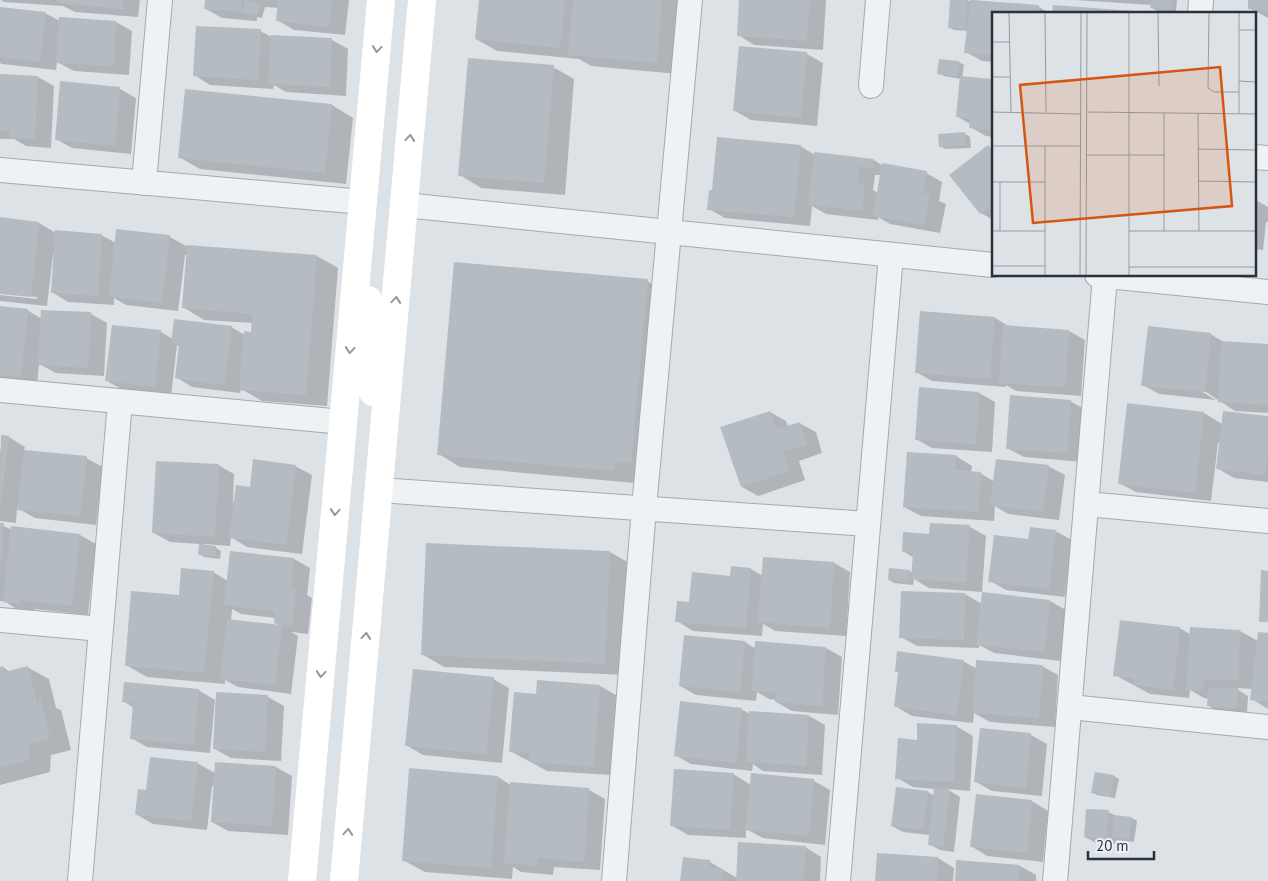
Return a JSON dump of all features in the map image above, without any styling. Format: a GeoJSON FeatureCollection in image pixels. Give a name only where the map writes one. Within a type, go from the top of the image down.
{"type":"FeatureCollection","features":[{"type":"Feature","properties":{"kind":"street"},"geometry":{"type":"LineString","coordinates":[[144,182],[160,0]]}},
{"type":"Feature","properties":{"kind":"street"},"geometry":{"type":"LineString","coordinates":[[302,881],[381,0]]}},
{"type":"Feature","properties":{"kind":"street"},"geometry":{"type":"LineString","coordinates":[[344,881],[422,0]]}},
{"type":"Feature","properties":{"kind":"street"},"geometry":{"type":"LineString","coordinates":[[614,881],[644,508],[690,0]]}},
{"type":"Feature","properties":{"kind":"street"},"geometry":{"type":"LineString","coordinates":[[871,86],[878,0]]}},
{"type":"Feature","properties":{"kind":"street"},"geometry":{"type":"LineString","coordinates":[[0,170],[363,202]]}},
{"type":"Feature","properties":{"kind":"street"},"geometry":{"type":"LineString","coordinates":[[363,202],[379,490]]}},
{"type":"Feature","properties":{"kind":"street"},"geometry":{"type":"LineString","coordinates":[[404,205],[992,265]]}},
{"type":"Feature","properties":{"kind":"street"},"geometry":{"type":"LineString","coordinates":[[838,881],[891,254]]}},
{"type":"Feature","properties":{"kind":"street"},"geometry":{"type":"LineString","coordinates":[[1055,881],[1087,504],[1101,276]]}},
{"type":"Feature","properties":{"kind":"street"},"geometry":{"type":"LineString","coordinates":[[1111,276],[1268,292]]}},
{"type":"Feature","properties":{"kind":"street"},"geometry":{"type":"LineString","coordinates":[[0,390],[344,422]]}},
{"type":"Feature","properties":{"kind":"street"},"geometry":{"type":"LineString","coordinates":[[80,881],[120,401]]}},
{"type":"Feature","properties":{"kind":"street"},"geometry":{"type":"LineString","coordinates":[[379,490],[868,524]]}},
{"type":"Feature","properties":{"kind":"street"},"geometry":{"type":"LineString","coordinates":[[1087,504],[1268,521]]}},
{"type":"Feature","properties":{"kind":"street"},"geometry":{"type":"LineString","coordinates":[[0,620],[101,629]]}},
{"type":"Feature","properties":{"kind":"street"},"geometry":{"type":"LineString","coordinates":[[1070,707],[1268,727]]}},
{"type":"Feature","properties":{"kind":"building"},"geometry":{"type":"Polygon","coordinates":[[[57,0],[123,0],[123,9],[57,3],[57,0]]]}},
{"type":"Feature","properties":{"kind":"building"},"geometry":{"type":"Polygon","coordinates":[[[205,0],[241,0],[241,12],[204,9],[205,0]]]}},
{"type":"Feature","properties":{"kind":"building"},"geometry":{"type":"Polygon","coordinates":[[[245,0],[260,4],[257,16],[241,12],[245,0]]]}},
{"type":"Feature","properties":{"kind":"building"},"geometry":{"type":"Polygon","coordinates":[[[278,0],[332,0],[329,27],[276,21],[278,0]]]}},
{"type":"Feature","properties":{"kind":"building"},"geometry":{"type":"Polygon","coordinates":[[[479,0],[565,0],[560,48],[475,39],[479,0]]]}},
{"type":"Feature","properties":{"kind":"building"},"geometry":{"type":"Polygon","coordinates":[[[573,0],[662,0],[657,63],[568,55],[573,0]]]}},
{"type":"Feature","properties":{"kind":"building"},"geometry":{"type":"Polygon","coordinates":[[[739,0],[810,0],[807,41],[737,36],[739,0]]]}},
{"type":"Feature","properties":{"kind":"building"},"geometry":{"type":"Polygon","coordinates":[[[950,0],[967,0],[965,29],[948,28],[950,0]]]}},
{"type":"Feature","properties":{"kind":"building"},"geometry":{"type":"Polygon","coordinates":[[[970,0],[1039,5],[1038,12],[992,12],[992,55],[964,53],[970,0]]]}},
{"type":"Feature","properties":{"kind":"building"},"geometry":{"type":"Polygon","coordinates":[[[1151,0],[1172,0],[1171,10],[1150,8],[1151,0]]]}},
{"type":"Feature","properties":{"kind":"building"},"geometry":{"type":"Polygon","coordinates":[[[1248,0],[1268,0],[1268,10],[1248,9],[1248,0]]]}},
{"type":"Feature","properties":{"kind":"building"},"geometry":{"type":"Polygon","coordinates":[[[1053,5],[1134,11],[1134,12],[1052,12],[1053,5]]]}},
{"type":"Feature","properties":{"kind":"building"},"geometry":{"type":"Polygon","coordinates":[[[0,7],[46,12],[40,62],[0,57],[0,7]]]}},
{"type":"Feature","properties":{"kind":"building"},"geometry":{"type":"Polygon","coordinates":[[[59,17],[116,21],[114,66],[56,63],[59,17]]]}},
{"type":"Feature","properties":{"kind":"building"},"geometry":{"type":"Polygon","coordinates":[[[196,26],[261,29],[258,80],[193,76],[196,26]]]}},
{"type":"Feature","properties":{"kind":"building"},"geometry":{"type":"Polygon","coordinates":[[[271,35],[332,38],[330,87],[268,84],[271,35]]]}},
{"type":"Feature","properties":{"kind":"building"},"geometry":{"type":"Polygon","coordinates":[[[739,46],[807,52],[801,118],[733,111],[739,46]]]}},
{"type":"Feature","properties":{"kind":"building"},"geometry":{"type":"Polygon","coordinates":[[[468,58],[554,65],[544,183],[458,176],[468,58]]]}},
{"type":"Feature","properties":{"kind":"building"},"geometry":{"type":"Polygon","coordinates":[[[939,59],[959,61],[957,77],[937,74],[939,59]]]}},
{"type":"Feature","properties":{"kind":"building"},"geometry":{"type":"Polygon","coordinates":[[[0,74],[38,76],[35,139],[9,138],[9,131],[0,131],[0,74]]]}},
{"type":"Feature","properties":{"kind":"building"},"geometry":{"type":"Polygon","coordinates":[[[960,76],[992,79],[992,130],[969,128],[970,119],[956,117],[960,76]]]}},
{"type":"Feature","properties":{"kind":"building"},"geometry":{"type":"Polygon","coordinates":[[[60,81],[120,87],[115,146],[55,140],[60,81]]]}},
{"type":"Feature","properties":{"kind":"building"},"geometry":{"type":"Polygon","coordinates":[[[185,89],[332,104],[325,173],[178,158],[185,89]]]}},
{"type":"Feature","properties":{"kind":"building"},"geometry":{"type":"Polygon","coordinates":[[[965,132],[966,145],[939,147],[938,134],[965,132]]]}},
{"type":"Feature","properties":{"kind":"building"},"geometry":{"type":"Polygon","coordinates":[[[717,137],[801,145],[794,217],[707,210],[709,190],[712,190],[717,137]]]}},
{"type":"Feature","properties":{"kind":"building"},"geometry":{"type":"Polygon","coordinates":[[[988,145],[992,150],[992,205],[980,214],[949,175],[988,145]]]}},
{"type":"Feature","properties":{"kind":"building"},"geometry":{"type":"Polygon","coordinates":[[[814,152],[874,159],[873,168],[859,166],[857,183],[865,184],[862,211],[808,205],[814,152]]]}},
{"type":"Feature","properties":{"kind":"building"},"geometry":{"type":"Polygon","coordinates":[[[882,163],[927,171],[923,193],[930,194],[924,225],[873,216],[882,163]]]}},
{"type":"Feature","properties":{"kind":"building"},"geometry":{"type":"Polygon","coordinates":[[[0,217],[39,222],[31,297],[0,294],[0,217]]]}},
{"type":"Feature","properties":{"kind":"building"},"geometry":{"type":"Polygon","coordinates":[[[116,229],[170,235],[162,303],[109,297],[116,229]]]}},
{"type":"Feature","properties":{"kind":"building"},"geometry":{"type":"Polygon","coordinates":[[[55,230],[102,234],[98,296],[51,293],[55,230]]]}},
{"type":"Feature","properties":{"kind":"building"},"geometry":{"type":"Polygon","coordinates":[[[187,245],[317,255],[306,395],[239,390],[244,331],[251,332],[252,314],[182,308],[187,245]]]}},
{"type":"Feature","properties":{"kind":"building"},"geometry":{"type":"Polygon","coordinates":[[[454,262],[648,279],[631,463],[615,462],[615,471],[437,455],[454,262]]]}},
{"type":"Feature","properties":{"kind":"building"},"geometry":{"type":"Polygon","coordinates":[[[0,306],[28,309],[21,377],[0,375],[0,306]]]}},
{"type":"Feature","properties":{"kind":"building"},"geometry":{"type":"Polygon","coordinates":[[[41,310],[91,312],[88,368],[38,365],[41,310]]]}},
{"type":"Feature","properties":{"kind":"building"},"geometry":{"type":"Polygon","coordinates":[[[920,311],[995,317],[990,379],[915,373],[920,311]]]}},
{"type":"Feature","properties":{"kind":"building"},"geometry":{"type":"Polygon","coordinates":[[[174,319],[232,326],[224,385],[175,378],[179,344],[171,343],[174,319]]]}},
{"type":"Feature","properties":{"kind":"building"},"geometry":{"type":"Polygon","coordinates":[[[112,325],[161,330],[155,387],[105,381],[112,325]]]}},
{"type":"Feature","properties":{"kind":"building"},"geometry":{"type":"Polygon","coordinates":[[[1003,325],[1069,330],[1065,387],[999,383],[1003,325]]]}},
{"type":"Feature","properties":{"kind":"building"},"geometry":{"type":"Polygon","coordinates":[[[1148,326],[1211,333],[1205,392],[1141,386],[1148,326]]]}},
{"type":"Feature","properties":{"kind":"building"},"geometry":{"type":"Polygon","coordinates":[[[1221,341],[1268,344],[1268,405],[1218,402],[1221,341]]]}},
{"type":"Feature","properties":{"kind":"building"},"geometry":{"type":"Polygon","coordinates":[[[919,387],[979,392],[976,444],[915,440],[919,387]]]}},
{"type":"Feature","properties":{"kind":"building"},"geometry":{"type":"Polygon","coordinates":[[[1010,395],[1071,400],[1067,453],[1006,449],[1010,395]]]}},
{"type":"Feature","properties":{"kind":"building"},"geometry":{"type":"Polygon","coordinates":[[[1127,403],[1204,412],[1195,493],[1118,484],[1127,403]]]}},
{"type":"Feature","properties":{"kind":"building"},"geometry":{"type":"Polygon","coordinates":[[[770,411],[776,429],[800,422],[807,444],[783,452],[790,471],[741,487],[720,427],[770,411]]]}},
{"type":"Feature","properties":{"kind":"building"},"geometry":{"type":"Polygon","coordinates":[[[1223,411],[1268,416],[1268,447],[1265,475],[1216,469],[1223,411]]]}},
{"type":"Feature","properties":{"kind":"building"},"geometry":{"type":"Polygon","coordinates":[[[1,435],[9,436],[0,502],[1,435]]]}},
{"type":"Feature","properties":{"kind":"building"},"geometry":{"type":"Polygon","coordinates":[[[24,450],[87,456],[80,516],[17,510],[24,450]]]}},
{"type":"Feature","properties":{"kind":"building"},"geometry":{"type":"Polygon","coordinates":[[[907,452],[956,455],[955,470],[981,472],[978,512],[903,507],[907,452]]]}},
{"type":"Feature","properties":{"kind":"building"},"geometry":{"type":"Polygon","coordinates":[[[253,459],[296,465],[286,545],[229,538],[236,485],[250,487],[253,459]]]}},
{"type":"Feature","properties":{"kind":"building"},"geometry":{"type":"Polygon","coordinates":[[[996,459],[1049,465],[1043,512],[990,505],[996,459]]]}},
{"type":"Feature","properties":{"kind":"building"},"geometry":{"type":"Polygon","coordinates":[[[156,461],[219,464],[215,537],[152,533],[156,461]]]}},
{"type":"Feature","properties":{"kind":"building"},"geometry":{"type":"Polygon","coordinates":[[[0,523],[4,523],[1,562],[0,562],[0,523]]]}},
{"type":"Feature","properties":{"kind":"building"},"geometry":{"type":"Polygon","coordinates":[[[930,523],[970,525],[966,583],[911,579],[913,553],[902,552],[903,532],[929,534],[930,523]]]}},
{"type":"Feature","properties":{"kind":"building"},"geometry":{"type":"Polygon","coordinates":[[[11,526],[80,534],[72,606],[19,600],[19,604],[3,602],[11,526]]]}},
{"type":"Feature","properties":{"kind":"building"},"geometry":{"type":"Polygon","coordinates":[[[1030,527],[1056,530],[1049,589],[988,582],[994,535],[1028,539],[1030,527]]]}},
{"type":"Feature","properties":{"kind":"building"},"geometry":{"type":"Polygon","coordinates":[[[426,543],[610,551],[605,664],[421,655],[426,543]]]}},
{"type":"Feature","properties":{"kind":"building"},"geometry":{"type":"Polygon","coordinates":[[[199,544],[216,546],[215,557],[198,555],[199,544]]]}},
{"type":"Feature","properties":{"kind":"building"},"geometry":{"type":"Polygon","coordinates":[[[230,551],[294,558],[291,587],[296,587],[292,626],[274,623],[275,611],[224,605],[230,551]]]}},
{"type":"Feature","properties":{"kind":"building"},"geometry":{"type":"Polygon","coordinates":[[[763,557],[834,562],[830,628],[758,622],[763,557]]]}},
{"type":"Feature","properties":{"kind":"building"},"geometry":{"type":"Polygon","coordinates":[[[731,566],[751,568],[746,628],[675,622],[677,601],[689,602],[692,572],[730,576],[731,566]]]}},
{"type":"Feature","properties":{"kind":"building"},"geometry":{"type":"Polygon","coordinates":[[[181,568],[214,571],[204,673],[125,666],[131,591],[179,595],[181,568]]]}},
{"type":"Feature","properties":{"kind":"building"},"geometry":{"type":"Polygon","coordinates":[[[889,568],[910,570],[908,582],[888,580],[889,568]]]}},
{"type":"Feature","properties":{"kind":"building"},"geometry":{"type":"Polygon","coordinates":[[[1261,570],[1268,571],[1268,622],[1259,622],[1261,570]]]}},
{"type":"Feature","properties":{"kind":"building"},"geometry":{"type":"Polygon","coordinates":[[[901,591],[965,593],[964,640],[899,638],[901,591]]]}},
{"type":"Feature","properties":{"kind":"building"},"geometry":{"type":"Polygon","coordinates":[[[982,592],[1050,600],[1045,652],[976,645],[982,592]]]}},
{"type":"Feature","properties":{"kind":"building"},"geometry":{"type":"Polygon","coordinates":[[[227,619],[282,625],[275,685],[220,679],[227,619]]]}},
{"type":"Feature","properties":{"kind":"building"},"geometry":{"type":"Polygon","coordinates":[[[1120,620],[1180,627],[1173,690],[1133,685],[1134,678],[1113,676],[1120,620]]]}},
{"type":"Feature","properties":{"kind":"building"},"geometry":{"type":"Polygon","coordinates":[[[1190,627],[1240,630],[1238,681],[1204,679],[1203,690],[1186,690],[1190,627]]]}},
{"type":"Feature","properties":{"kind":"building"},"geometry":{"type":"Polygon","coordinates":[[[1258,632],[1268,633],[1268,702],[1250,700],[1258,632]]]}},
{"type":"Feature","properties":{"kind":"building"},"geometry":{"type":"Polygon","coordinates":[[[684,635],[745,641],[740,692],[679,686],[684,635]]]}},
{"type":"Feature","properties":{"kind":"building"},"geometry":{"type":"Polygon","coordinates":[[[755,641],[826,647],[822,706],[775,702],[775,693],[752,691],[755,641]]]}},
{"type":"Feature","properties":{"kind":"building"},"geometry":{"type":"Polygon","coordinates":[[[897,651],[964,660],[957,715],[894,707],[898,672],[895,672],[897,651]]]}},
{"type":"Feature","properties":{"kind":"building"},"geometry":{"type":"Polygon","coordinates":[[[976,660],[1043,665],[1039,718],[973,713],[976,660]]]}},
{"type":"Feature","properties":{"kind":"building"},"geometry":{"type":"Polygon","coordinates":[[[3,666],[4,672],[28,666],[38,707],[40,696],[50,738],[30,744],[29,760],[0,768],[0,667],[3,666]]]}},
{"type":"Feature","properties":{"kind":"building"},"geometry":{"type":"Polygon","coordinates":[[[413,669],[494,677],[486,754],[405,746],[413,669]]]}},
{"type":"Feature","properties":{"kind":"building"},"geometry":{"type":"Polygon","coordinates":[[[537,680],[600,685],[594,767],[530,762],[530,753],[509,752],[514,692],[536,694],[537,680]]]}},
{"type":"Feature","properties":{"kind":"building"},"geometry":{"type":"Polygon","coordinates":[[[124,682],[199,689],[194,745],[130,739],[133,703],[122,702],[124,682]]]}},
{"type":"Feature","properties":{"kind":"building"},"geometry":{"type":"Polygon","coordinates":[[[1208,688],[1238,688],[1237,708],[1207,706],[1208,688]]]}},
{"type":"Feature","properties":{"kind":"building"},"geometry":{"type":"Polygon","coordinates":[[[216,692],[268,695],[265,752],[213,749],[216,692]]]}},
{"type":"Feature","properties":{"kind":"building"},"geometry":{"type":"Polygon","coordinates":[[[680,701],[742,708],[736,763],[674,756],[680,701]]]}},
{"type":"Feature","properties":{"kind":"building"},"geometry":{"type":"Polygon","coordinates":[[[749,711],[809,715],[806,766],[746,762],[749,711]]]}},
{"type":"Feature","properties":{"kind":"building"},"geometry":{"type":"Polygon","coordinates":[[[917,723],[957,725],[954,782],[895,779],[898,738],[917,740],[917,723]]]}},
{"type":"Feature","properties":{"kind":"building"},"geometry":{"type":"Polygon","coordinates":[[[980,728],[1031,733],[1026,788],[974,782],[980,728]]]}},
{"type":"Feature","properties":{"kind":"building"},"geometry":{"type":"Polygon","coordinates":[[[150,757],[198,762],[191,821],[135,815],[138,789],[146,790],[150,757]]]}},
{"type":"Feature","properties":{"kind":"building"},"geometry":{"type":"Polygon","coordinates":[[[215,762],[276,766],[272,826],[211,822],[215,762]]]}},
{"type":"Feature","properties":{"kind":"building"},"geometry":{"type":"Polygon","coordinates":[[[409,768],[498,776],[491,868],[402,861],[409,768]]]}},
{"type":"Feature","properties":{"kind":"building"},"geometry":{"type":"Polygon","coordinates":[[[674,769],[734,773],[730,830],[670,826],[674,769]]]}},
{"type":"Feature","properties":{"kind":"building"},"geometry":{"type":"Polygon","coordinates":[[[1095,772],[1114,775],[1110,796],[1091,793],[1095,772]]]}},
{"type":"Feature","properties":{"kind":"building"},"geometry":{"type":"Polygon","coordinates":[[[751,773],[814,779],[809,836],[745,830],[751,773]]]}},
{"type":"Feature","properties":{"kind":"building"},"geometry":{"type":"Polygon","coordinates":[[[510,782],[589,788],[584,862],[538,858],[537,866],[504,863],[510,782]]]}},
{"type":"Feature","properties":{"kind":"building"},"geometry":{"type":"Polygon","coordinates":[[[896,787],[928,791],[923,830],[891,826],[896,787]]]}},
{"type":"Feature","properties":{"kind":"building"},"geometry":{"type":"Polygon","coordinates":[[[934,788],[950,790],[943,847],[928,845],[934,788]]]}},
{"type":"Feature","properties":{"kind":"building"},"geometry":{"type":"Polygon","coordinates":[[[976,794],[1032,800],[1027,853],[970,847],[976,794]]]}},
{"type":"Feature","properties":{"kind":"building"},"geometry":{"type":"Polygon","coordinates":[[[1086,809],[1109,810],[1106,839],[1084,837],[1086,809]]]}},
{"type":"Feature","properties":{"kind":"building"},"geometry":{"type":"Polygon","coordinates":[[[1114,815],[1132,817],[1129,840],[1112,837],[1114,815]]]}},
{"type":"Feature","properties":{"kind":"building"},"geometry":{"type":"Polygon","coordinates":[[[738,842],[806,846],[803,881],[736,881],[738,842]]]}},
{"type":"Feature","properties":{"kind":"building"},"geometry":{"type":"Polygon","coordinates":[[[877,853],[938,857],[937,881],[875,881],[877,853]]]}},
{"type":"Feature","properties":{"kind":"building"},"geometry":{"type":"Polygon","coordinates":[[[683,857],[710,860],[710,867],[723,869],[722,881],[680,881],[683,857]]]}},
{"type":"Feature","properties":{"kind":"building"},"geometry":{"type":"Polygon","coordinates":[[[956,860],[1020,865],[1019,881],[955,881],[956,860]]]}}]}
